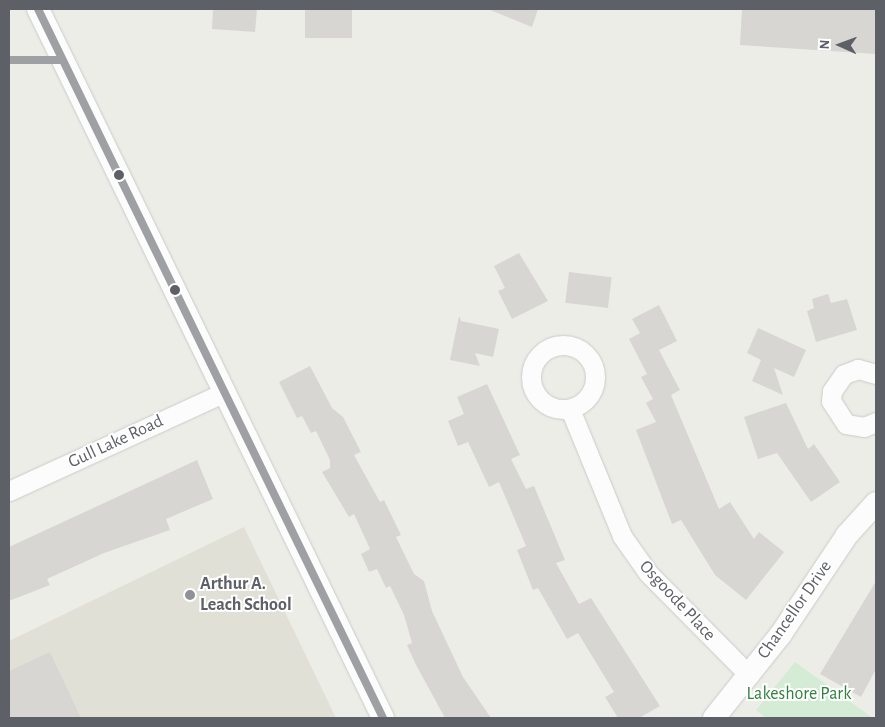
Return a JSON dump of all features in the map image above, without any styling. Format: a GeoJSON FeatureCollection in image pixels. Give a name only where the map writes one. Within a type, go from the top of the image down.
{"type":"FeatureCollection","features":[{"type":"Feature","properties":{"kind":"street"},"geometry":{"type":"LineString","coordinates":[[38,9],[223,393],[383,718]]}},
{"type":"Feature","properties":{"kind":"street"},"geometry":{"type":"LineString","coordinates":[[876,374],[858,369],[844,374],[832,391],[831,401],[846,424],[864,427],[876,422]]}},
{"type":"Feature","properties":{"kind":"street","name":"Gull Lake Road"},"geometry":{"type":"LineString","coordinates":[[9,491],[223,393]]}},
{"type":"Feature","properties":{"kind":"street","name":"Osgoode Place"},"geometry":{"type":"LineString","coordinates":[[570,409],[622,536],[648,573],[749,675]]}},
{"type":"Feature","properties":{"kind":"street","name":"Chancellor Drive"},"geometry":{"type":"LineString","coordinates":[[714,718],[749,675],[847,535],[876,503]]}},
{"type":"Feature","properties":{"kind":"shaded area","name":"Arthur A. Leach School"},"geometry":{"type":"Polygon","coordinates":[[[244,527],[336,718],[9,718],[9,641],[244,527]]]}},
{"type":"Feature","properties":{"kind":"green space","name":"Lakeshore Park"},"geometry":{"type":"Polygon","coordinates":[[[795,662],[873,718],[766,718],[756,710],[795,662]]]}},
{"type":"Feature","properties":{"kind":"building"},"geometry":{"type":"Polygon","coordinates":[[[213,9],[257,9],[255,32],[212,29],[213,9]]]}},
{"type":"Feature","properties":{"kind":"building"},"geometry":{"type":"Polygon","coordinates":[[[305,9],[352,9],[352,38],[305,38],[305,9]]]}},
{"type":"Feature","properties":{"kind":"building"},"geometry":{"type":"Polygon","coordinates":[[[488,9],[538,9],[532,27],[488,9]]]}},
{"type":"Feature","properties":{"kind":"building"},"geometry":{"type":"Polygon","coordinates":[[[742,9],[876,9],[876,54],[740,45],[742,9]]]}},
{"type":"Feature","properties":{"kind":"building"},"geometry":{"type":"Polygon","coordinates":[[[519,253],[548,301],[512,319],[498,291],[505,288],[494,266],[519,253]]]}},
{"type":"Feature","properties":{"kind":"building"},"geometry":{"type":"Polygon","coordinates":[[[569,272],[612,277],[608,308],[565,303],[569,272]]]}},
{"type":"Feature","properties":{"kind":"building"},"geometry":{"type":"Polygon","coordinates":[[[828,294],[831,303],[847,299],[857,330],[816,342],[807,311],[814,308],[812,299],[828,294]]]}},
{"type":"Feature","properties":{"kind":"building"},"geometry":{"type":"Polygon","coordinates":[[[659,305],[677,341],[659,350],[680,390],[671,395],[719,509],[730,502],[754,539],[759,532],[784,552],[746,600],[715,575],[681,520],[672,524],[636,430],[656,422],[646,403],[653,399],[641,377],[647,374],[629,339],[640,333],[632,319],[659,305]]]}},
{"type":"Feature","properties":{"kind":"building"},"geometry":{"type":"Polygon","coordinates":[[[459,316],[461,321],[499,329],[493,357],[475,353],[480,366],[450,360],[459,316]]]}},
{"type":"Feature","properties":{"kind":"building"},"geometry":{"type":"Polygon","coordinates":[[[758,328],[806,350],[794,377],[774,368],[783,395],[752,381],[761,360],[747,353],[758,328]]]}},
{"type":"Feature","properties":{"kind":"building"},"geometry":{"type":"Polygon","coordinates":[[[310,366],[332,408],[343,417],[361,452],[354,455],[380,502],[384,500],[401,535],[396,537],[414,574],[424,581],[432,611],[463,677],[491,718],[445,718],[415,663],[407,645],[412,643],[404,615],[390,586],[386,588],[377,569],[369,572],[361,554],[370,549],[354,514],[349,517],[322,472],[330,468],[330,460],[316,431],[311,433],[302,416],[297,418],[279,382],[310,366]]]}},
{"type":"Feature","properties":{"kind":"building"},"geometry":{"type":"Polygon","coordinates":[[[487,384],[520,455],[511,459],[526,489],[534,486],[565,560],[556,563],[579,604],[591,598],[660,706],[639,718],[618,718],[605,697],[614,692],[578,633],[567,639],[538,588],[533,590],[517,550],[526,546],[499,482],[489,487],[468,442],[458,446],[448,421],[464,414],[457,397],[487,384]]]}},
{"type":"Feature","properties":{"kind":"building"},"geometry":{"type":"Polygon","coordinates":[[[786,403],[808,449],[814,444],[840,482],[811,502],[777,453],[758,459],[744,417],[786,403]]]}},
{"type":"Feature","properties":{"kind":"building"},"geometry":{"type":"Polygon","coordinates":[[[197,460],[213,499],[166,519],[170,530],[104,553],[47,579],[50,585],[9,601],[9,547],[197,460]]]}},
{"type":"Feature","properties":{"kind":"building"},"geometry":{"type":"Polygon","coordinates":[[[876,581],[876,669],[861,697],[820,674],[876,581]]]}},
{"type":"Feature","properties":{"kind":"building"},"geometry":{"type":"Polygon","coordinates":[[[50,652],[81,718],[9,718],[9,671],[50,652]]]}},
{"type":"Feature","properties":{"kind":"transit line"},"geometry":{"type":"LineString","coordinates":[[38,9],[383,718]]}},
{"type":"Feature","properties":{"kind":"transit line"},"geometry":{"type":"LineString","coordinates":[[9,60],[62,60]]}},
{"type":"Feature","properties":{"kind":"place","name":"Arthur A. Leach School"},"geometry":{"type":"Point","coordinates":[190,595]}}]}
